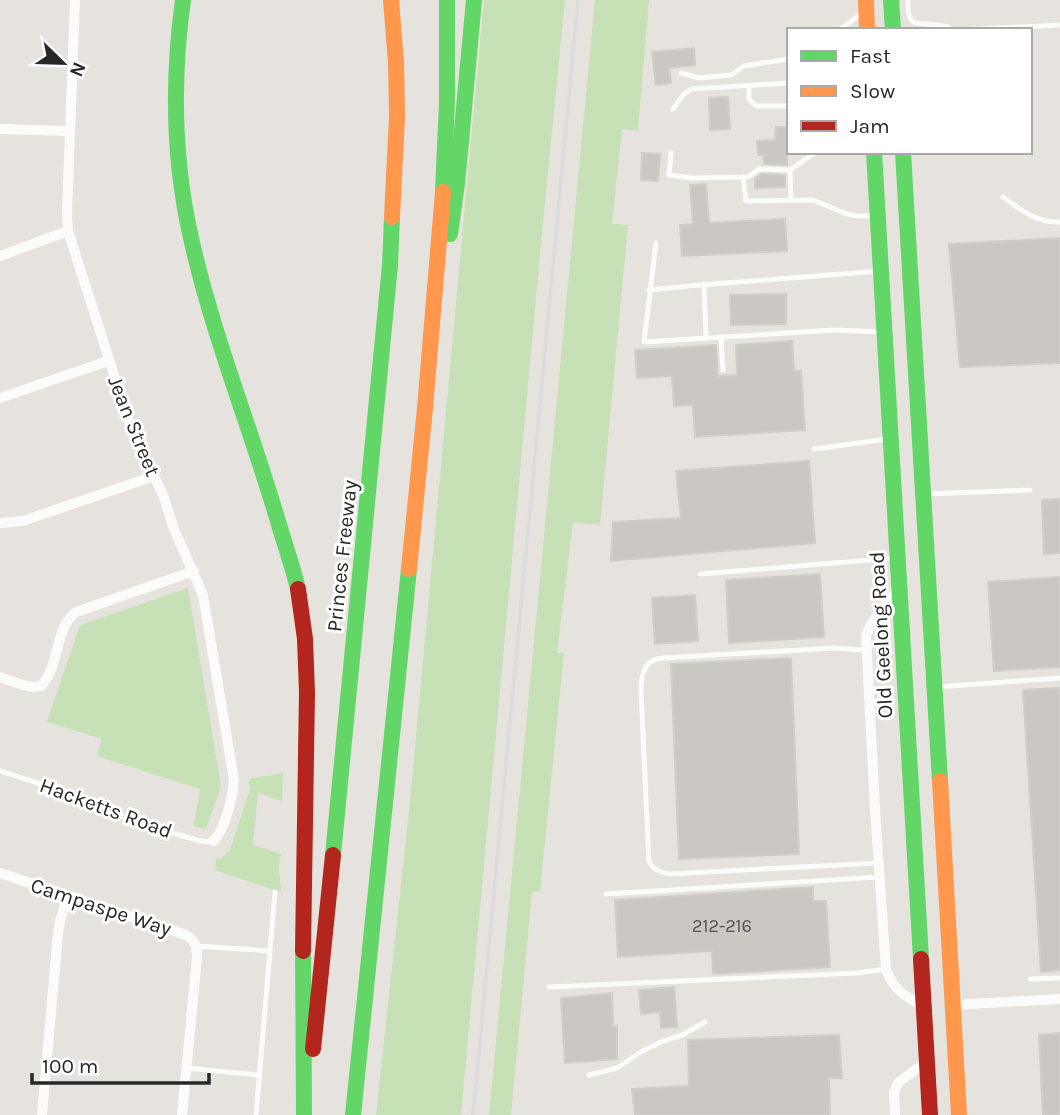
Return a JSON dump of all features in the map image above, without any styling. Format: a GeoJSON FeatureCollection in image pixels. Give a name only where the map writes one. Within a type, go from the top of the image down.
{"type":"FeatureCollection","features":[{"type":"Feature","properties":{"kind":"main road"},"geometry":{"type":"LineString","coordinates":[[183,0],[176,54],[175,120],[179,173],[188,224],[199,271],[277,514],[297,586],[305,639],[307,748],[302,947],[305,1115]]}},
{"type":"Feature","properties":{"kind":"main road","name":"Princes Freeway"},"geometry":{"type":"LineString","coordinates":[[305,1115],[346,733],[390,265],[397,117],[391,0]]}},
{"type":"Feature","properties":{"kind":"main road"},"geometry":{"type":"LineString","coordinates":[[353,1115],[435,298],[446,132],[447,0]]}},
{"type":"Feature","properties":{"kind":"main road"},"geometry":{"type":"LineString","coordinates":[[425,408],[457,184],[474,0]]}},
{"type":"Feature","properties":{"kind":"main road"},"geometry":{"type":"LineString","coordinates":[[891,0],[893,28]]}},
{"type":"Feature","properties":{"kind":"main road"},"geometry":{"type":"LineString","coordinates":[[866,5],[867,28]]}},
{"type":"Feature","properties":{"kind":"main road","name":"Old Geelong Road"},"geometry":{"type":"LineString","coordinates":[[874,154],[930,1115]]}},
{"type":"Feature","properties":{"kind":"main road"},"geometry":{"type":"LineString","coordinates":[[903,154],[959,1115]]}},
{"type":"Feature","properties":{"kind":"main road"},"geometry":{"type":"LineString","coordinates":[[877,216],[907,214]]}},
{"type":"Feature","properties":{"kind":"main road"},"geometry":{"type":"LineString","coordinates":[[891,438],[920,436]]}},
{"type":"Feature","properties":{"kind":"main road"},"geometry":{"type":"LineString","coordinates":[[894,496],[923,494]]}},
{"type":"Feature","properties":{"kind":"main road"},"geometry":{"type":"LineString","coordinates":[[905,690],[934,687]]}},
{"type":"Feature","properties":{"kind":"main road"},"geometry":{"type":"LineString","coordinates":[[924,1006],[953,1005]]}},
{"type":"Feature","properties":{"kind":"street","name":"Jean Street"},"geometry":{"type":"LineString","coordinates":[[75,0],[68,232],[134,435],[163,495],[203,595],[234,780],[232,799],[220,834],[213,841]]}},
{"type":"Feature","properties":{"kind":"street"},"geometry":{"type":"LineString","coordinates":[[0,129],[69,131]]}},
{"type":"Feature","properties":{"kind":"street"},"geometry":{"type":"LineString","coordinates":[[0,256],[68,232]]}},
{"type":"Feature","properties":{"kind":"street"},"geometry":{"type":"LineString","coordinates":[[0,398],[108,361]]}},
{"type":"Feature","properties":{"kind":"street"},"geometry":{"type":"LineString","coordinates":[[0,523],[23,521],[154,476]]}},
{"type":"Feature","properties":{"kind":"street"},"geometry":{"type":"LineString","coordinates":[[0,677],[27,686],[41,686],[47,679],[71,616],[82,609],[194,571]]}},
{"type":"Feature","properties":{"kind":"street"},"geometry":{"type":"LineString","coordinates":[[899,587],[870,625],[866,635],[878,863],[889,979],[901,993],[924,1006]]}},
{"type":"Feature","properties":{"kind":"street","name":"Campaspe Way"},"geometry":{"type":"LineString","coordinates":[[0,873],[192,938],[197,957],[182,1115]]}},
{"type":"Feature","properties":{"kind":"street"},"geometry":{"type":"LineString","coordinates":[[42,1115],[58,933],[68,897]]}},
{"type":"Feature","properties":{"kind":"street"},"geometry":{"type":"LineString","coordinates":[[953,1005],[1060,999]]}},
{"type":"Feature","properties":{"kind":"street"},"geometry":{"type":"LineString","coordinates":[[895,1115],[894,1092],[898,1083],[927,1061]]}},
{"type":"Feature","properties":{"kind":"lane"},"geometry":{"type":"LineString","coordinates":[[908,0],[909,16],[915,23],[949,28]]}},
{"type":"Feature","properties":{"kind":"lane"},"geometry":{"type":"LineString","coordinates":[[841,28],[866,5]]}},
{"type":"Feature","properties":{"kind":"lane"},"geometry":{"type":"LineString","coordinates":[[999,28],[1060,25]]}},
{"type":"Feature","properties":{"kind":"lane"},"geometry":{"type":"LineString","coordinates":[[681,73],[699,78],[731,75],[744,66],[787,59]]}},
{"type":"Feature","properties":{"kind":"lane"},"geometry":{"type":"LineString","coordinates":[[673,110],[691,89],[787,83]]}},
{"type":"Feature","properties":{"kind":"lane"},"geometry":{"type":"LineString","coordinates":[[749,86],[749,99],[756,106],[787,106]]}},
{"type":"Feature","properties":{"kind":"lane"},"geometry":{"type":"LineString","coordinates":[[671,153],[669,175],[691,178],[748,177],[759,169],[790,170],[813,154]]}},
{"type":"Feature","properties":{"kind":"lane"},"geometry":{"type":"LineString","coordinates":[[790,170],[791,199]]}},
{"type":"Feature","properties":{"kind":"lane"},"geometry":{"type":"LineString","coordinates":[[743,177],[747,201],[813,200],[857,216],[877,216]]}},
{"type":"Feature","properties":{"kind":"lane"},"geometry":{"type":"LineString","coordinates":[[1003,197],[1037,219],[1060,222]]}},
{"type":"Feature","properties":{"kind":"lane"},"geometry":{"type":"LineString","coordinates":[[656,243],[644,342],[835,330],[884,332]]}},
{"type":"Feature","properties":{"kind":"lane"},"geometry":{"type":"LineString","coordinates":[[649,290],[880,271]]}},
{"type":"Feature","properties":{"kind":"lane"},"geometry":{"type":"LineString","coordinates":[[704,284],[706,338]]}},
{"type":"Feature","properties":{"kind":"lane"},"geometry":{"type":"LineString","coordinates":[[721,337],[723,370]]}},
{"type":"Feature","properties":{"kind":"lane"},"geometry":{"type":"LineString","coordinates":[[814,449],[891,438]]}},
{"type":"Feature","properties":{"kind":"lane"},"geometry":{"type":"LineString","coordinates":[[923,494],[1030,490]]}},
{"type":"Feature","properties":{"kind":"lane"},"geometry":{"type":"LineString","coordinates":[[700,574],[897,558]]}},
{"type":"Feature","properties":{"kind":"lane"},"geometry":{"type":"LineString","coordinates":[[866,650],[834,648],[663,658],[648,663],[643,671],[641,691],[649,862],[653,868],[669,874],[878,863]]}},
{"type":"Feature","properties":{"kind":"lane"},"geometry":{"type":"LineString","coordinates":[[934,687],[1060,678]]}},
{"type":"Feature","properties":{"kind":"lane","name":"Hacketts Road"},"geometry":{"type":"LineString","coordinates":[[0,771],[47,786],[131,820],[205,842],[213,841]]}},
{"type":"Feature","properties":{"kind":"lane"},"geometry":{"type":"LineString","coordinates":[[606,894],[879,877]]}},
{"type":"Feature","properties":{"kind":"lane"},"geometry":{"type":"LineString","coordinates":[[256,1115],[275,892]]}},
{"type":"Feature","properties":{"kind":"lane"},"geometry":{"type":"LineString","coordinates":[[196,946],[270,951]]}},
{"type":"Feature","properties":{"kind":"lane"},"geometry":{"type":"LineString","coordinates":[[549,987],[858,973],[886,969]]}},
{"type":"Feature","properties":{"kind":"lane"},"geometry":{"type":"LineString","coordinates":[[1030,979],[1060,978]]}},
{"type":"Feature","properties":{"kind":"lane"},"geometry":{"type":"LineString","coordinates":[[589,1075],[617,1068],[641,1052],[705,1022]]}},
{"type":"Feature","properties":{"kind":"lane"},"geometry":{"type":"LineString","coordinates":[[186,1068],[259,1075]]}},
{"type":"Feature","properties":{"kind":"green space"},"geometry":{"type":"Polygon","coordinates":[[[484,0],[565,0],[461,1115],[376,1115],[410,802],[484,0]]]}},
{"type":"Feature","properties":{"kind":"green space"},"geometry":{"type":"Polygon","coordinates":[[[595,0],[649,0],[638,131],[622,129],[612,224],[628,225],[600,525],[573,522],[557,653],[564,653],[540,891],[532,892],[511,1115],[489,1115],[595,0]]]}},
{"type":"Feature","properties":{"kind":"green space"},"geometry":{"type":"Polygon","coordinates":[[[188,588],[221,786],[206,829],[194,826],[200,789],[97,756],[102,739],[47,722],[80,625],[188,588]]]}},
{"type":"Feature","properties":{"kind":"green space"},"geometry":{"type":"Polygon","coordinates":[[[283,773],[282,801],[258,793],[253,845],[281,854],[281,892],[215,870],[216,859],[222,858],[230,850],[250,789],[249,779],[283,773]]]}},
{"type":"Feature","properties":{"kind":"building"},"geometry":{"type":"Polygon","coordinates":[[[694,48],[695,65],[669,68],[671,83],[656,85],[652,52],[694,48]]]}},
{"type":"Feature","properties":{"kind":"building"},"geometry":{"type":"Polygon","coordinates":[[[728,97],[730,129],[710,130],[709,98],[728,97]]]}},
{"type":"Feature","properties":{"kind":"building"},"geometry":{"type":"Polygon","coordinates":[[[776,127],[787,127],[787,165],[764,164],[763,155],[758,155],[757,141],[775,140],[776,127]]]}},
{"type":"Feature","properties":{"kind":"building"},"geometry":{"type":"Polygon","coordinates":[[[642,153],[660,154],[658,181],[641,180],[642,153]]]}},
{"type":"Feature","properties":{"kind":"building"},"geometry":{"type":"Polygon","coordinates":[[[761,174],[785,175],[785,187],[755,188],[755,179],[761,174]]]}},
{"type":"Feature","properties":{"kind":"building"},"geometry":{"type":"Polygon","coordinates":[[[706,184],[709,223],[785,219],[787,251],[682,256],[680,225],[693,224],[690,185],[706,184]]]}},
{"type":"Feature","properties":{"kind":"building"},"geometry":{"type":"Polygon","coordinates":[[[1060,238],[1060,363],[960,367],[949,244],[1060,238]]]}},
{"type":"Feature","properties":{"kind":"building"},"geometry":{"type":"Polygon","coordinates":[[[786,294],[786,324],[731,325],[730,295],[786,294]]]}},
{"type":"Feature","properties":{"kind":"building"},"geometry":{"type":"Polygon","coordinates":[[[792,341],[794,371],[801,371],[805,430],[695,437],[693,405],[674,406],[672,376],[637,378],[635,350],[716,345],[718,376],[737,375],[736,345],[792,341]]]}},
{"type":"Feature","properties":{"kind":"building"},"geometry":{"type":"Polygon","coordinates":[[[809,461],[815,543],[611,561],[613,522],[681,518],[676,471],[809,461]]]}},
{"type":"Feature","properties":{"kind":"building"},"geometry":{"type":"Polygon","coordinates":[[[1060,499],[1060,553],[1044,554],[1042,500],[1060,499]]]}},
{"type":"Feature","properties":{"kind":"building"},"geometry":{"type":"Polygon","coordinates":[[[820,574],[824,637],[729,643],[726,580],[820,574]]]}},
{"type":"Feature","properties":{"kind":"building"},"geometry":{"type":"Polygon","coordinates":[[[1060,577],[1060,667],[994,671],[988,582],[1060,577]]]}},
{"type":"Feature","properties":{"kind":"building"},"geometry":{"type":"Polygon","coordinates":[[[695,595],[698,641],[655,644],[652,598],[695,595]]]}},
{"type":"Feature","properties":{"kind":"building"},"geometry":{"type":"Polygon","coordinates":[[[791,658],[799,854],[679,859],[671,664],[791,658]]]}},
{"type":"Feature","properties":{"kind":"building"},"geometry":{"type":"Polygon","coordinates":[[[1060,688],[1060,970],[1041,972],[1023,690],[1060,688]]]}},
{"type":"Feature","properties":{"kind":"building"},"geometry":{"type":"Polygon","coordinates":[[[813,887],[813,901],[826,901],[830,967],[713,974],[712,951],[618,957],[615,900],[813,887]]]}},
{"type":"Feature","properties":{"kind":"building"},"geometry":{"type":"Polygon","coordinates":[[[674,987],[677,1027],[661,1028],[660,1012],[641,1014],[639,990],[674,987]]]}},
{"type":"Feature","properties":{"kind":"building"},"geometry":{"type":"Polygon","coordinates":[[[612,993],[613,1026],[617,1026],[617,1059],[565,1063],[561,998],[612,993]]]}},
{"type":"Feature","properties":{"kind":"building"},"geometry":{"type":"Polygon","coordinates":[[[1060,1033],[1060,1115],[1043,1115],[1039,1035],[1060,1033]]]}},
{"type":"Feature","properties":{"kind":"building"},"geometry":{"type":"Polygon","coordinates":[[[839,1035],[842,1078],[829,1078],[830,1115],[635,1115],[632,1089],[689,1086],[688,1040],[839,1035]]]}},
{"type":"Feature","properties":{"kind":"railway"},"geometry":{"type":"LineString","coordinates":[[473,1115],[578,0]]}},
{"type":"Feature","properties":{"kind":"traffic: fast"},"geometry":{"type":"LineString","coordinates":[[183,0],[177,60],[176,119],[185,208],[210,311],[298,589]]}},
{"type":"Feature","properties":{"kind":"traffic: fast"},"geometry":{"type":"LineString","coordinates":[[443,192],[447,102],[447,0]]}},
{"type":"Feature","properties":{"kind":"traffic: fast"},"geometry":{"type":"LineString","coordinates":[[450,234],[474,0]]}},
{"type":"Feature","properties":{"kind":"traffic: fast"},"geometry":{"type":"LineString","coordinates":[[891,0],[893,28]]}},
{"type":"Feature","properties":{"kind":"traffic: fast"},"geometry":{"type":"LineString","coordinates":[[874,154],[921,959]]}},
{"type":"Feature","properties":{"kind":"traffic: fast"},"geometry":{"type":"LineString","coordinates":[[903,154],[940,781]]}},
{"type":"Feature","properties":{"kind":"traffic: fast"},"geometry":{"type":"LineString","coordinates":[[333,855],[390,265],[392,217]]}},
{"type":"Feature","properties":{"kind":"traffic: fast"},"geometry":{"type":"LineString","coordinates":[[353,1115],[409,569]]}},
{"type":"Feature","properties":{"kind":"traffic: fast"},"geometry":{"type":"LineString","coordinates":[[303,951],[304,1115]]}},
{"type":"Feature","properties":{"kind":"traffic: slow"},"geometry":{"type":"LineString","coordinates":[[391,0],[397,117],[392,217]]}},
{"type":"Feature","properties":{"kind":"traffic: slow"},"geometry":{"type":"LineString","coordinates":[[866,0],[867,28]]}},
{"type":"Feature","properties":{"kind":"traffic: slow"},"geometry":{"type":"LineString","coordinates":[[409,569],[443,192]]}},
{"type":"Feature","properties":{"kind":"traffic: slow"},"geometry":{"type":"LineString","coordinates":[[940,781],[959,1115]]}},
{"type":"Feature","properties":{"kind":"traffic: jam"},"geometry":{"type":"LineString","coordinates":[[298,589],[305,639],[307,692],[303,951]]}},
{"type":"Feature","properties":{"kind":"traffic: jam"},"geometry":{"type":"LineString","coordinates":[[313,1049],[333,855]]}},
{"type":"Feature","properties":{"kind":"traffic: jam"},"geometry":{"type":"LineString","coordinates":[[921,959],[930,1115]]}}]}
